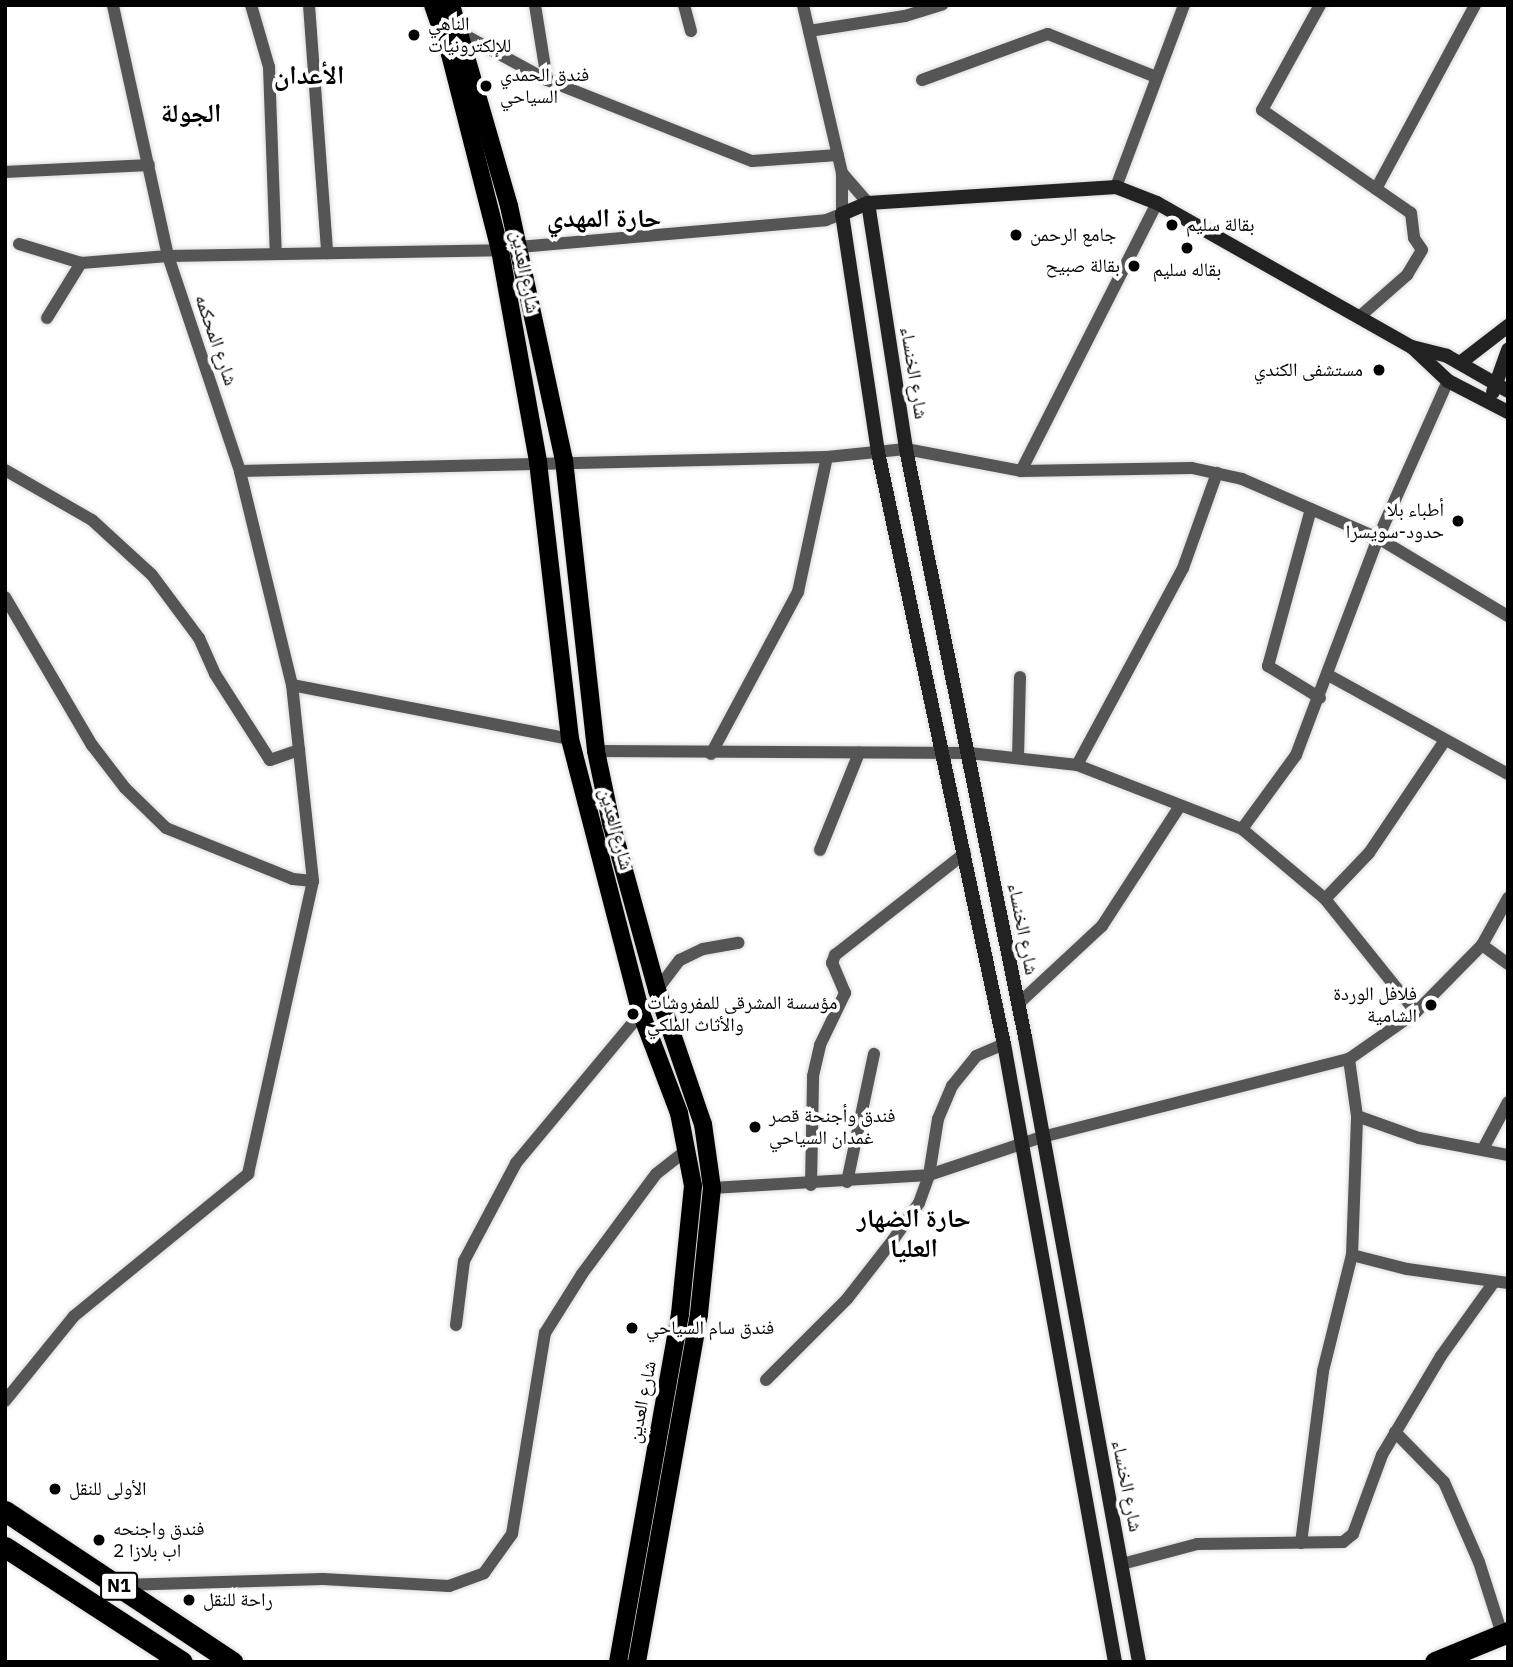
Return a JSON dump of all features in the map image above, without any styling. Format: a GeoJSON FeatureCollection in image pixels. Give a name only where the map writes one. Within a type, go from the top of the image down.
{"type":"FeatureCollection","features":[{"type":"Feature","properties":{"kind":"highway","name":"N1"},"geometry":{"type":"LineString","coordinates":[[5,1511],[232,1662]]}},
{"type":"Feature","properties":{"kind":"highway","name":"N1"},"geometry":{"type":"LineString","coordinates":[[5,1547],[182,1662]]}},
{"type":"Feature","properties":{"kind":"highway"},"geometry":{"type":"LineString","coordinates":[[1435,1662],[1505,1633]]}},
{"type":"Feature","properties":{"kind":"main road","name":"شارع العدين"},"geometry":{"type":"LineString","coordinates":[[433,5],[450,54],[500,250],[538,462],[570,739],[641,1013],[679,1113],[693,1186],[691,1235],[618,1662]]}},
{"type":"Feature","properties":{"kind":"main road","name":"شارع العدين"},"geometry":{"type":"LineString","coordinates":[[451,5],[519,247],[564,460],[596,751],[657,990],[703,1124],[712,1188],[699,1314],[637,1662]]}},
{"type":"Feature","properties":{"kind":"street","name":"شارع المحكمه"},"geometry":{"type":"LineString","coordinates":[[5,1401],[74,1316],[248,1174],[313,881],[292,685],[240,471],[168,256],[113,5]]}},
{"type":"Feature","properties":{"kind":"street"},"geometry":{"type":"LineString","coordinates":[[251,5],[269,67],[276,254]]}},
{"type":"Feature","properties":{"kind":"street"},"geometry":{"type":"LineString","coordinates":[[309,5],[327,253]]}},
{"type":"Feature","properties":{"kind":"street"},"geometry":{"type":"LineString","coordinates":[[534,5],[547,80]]}},
{"type":"Feature","properties":{"kind":"street"},"geometry":{"type":"LineString","coordinates":[[684,5],[691,32]]}},
{"type":"Feature","properties":{"kind":"street"},"geometry":{"type":"LineString","coordinates":[[803,5],[842,173],[842,214],[878,452],[945,753],[1004,1044],[1115,1662]]}},
{"type":"Feature","properties":{"kind":"street"},"geometry":{"type":"LineString","coordinates":[[810,31],[905,16],[942,5]]}},
{"type":"Feature","properties":{"kind":"street"},"geometry":{"type":"LineString","coordinates":[[1116,187],[1184,5]]}},
{"type":"Feature","properties":{"kind":"street"},"geometry":{"type":"LineString","coordinates":[[1320,5],[1262,110],[1411,213],[1414,238],[1422,250],[1407,275],[1359,317]]}},
{"type":"Feature","properties":{"kind":"street"},"geometry":{"type":"LineString","coordinates":[[1376,189],[1475,5]]}},
{"type":"Feature","properties":{"kind":"street"},"geometry":{"type":"LineString","coordinates":[[461,33],[547,80],[752,162],[838,155]]}},
{"type":"Feature","properties":{"kind":"street"},"geometry":{"type":"LineString","coordinates":[[922,80],[1048,34],[1156,77]]}},
{"type":"Feature","properties":{"kind":"street"},"geometry":{"type":"LineString","coordinates":[[5,172],[149,165]]}},
{"type":"Feature","properties":{"kind":"street"},"geometry":{"type":"LineString","coordinates":[[842,173],[869,203]]}},
{"type":"Feature","properties":{"kind":"street"},"geometry":{"type":"LineString","coordinates":[[519,247],[826,220],[869,203],[1116,187],[1157,203],[1412,347],[1460,363],[1502,387]]}},
{"type":"Feature","properties":{"kind":"street","name":"شارع الخنساء"},"geometry":{"type":"LineString","coordinates":[[869,203],[906,449],[970,753],[1139,1662]]}},
{"type":"Feature","properties":{"kind":"street"},"geometry":{"type":"LineString","coordinates":[[1021,471],[1157,203]]}},
{"type":"Feature","properties":{"kind":"street"},"geometry":{"type":"LineString","coordinates":[[19,244],[81,264],[168,256],[500,250]]}},
{"type":"Feature","properties":{"kind":"street"},"geometry":{"type":"LineString","coordinates":[[47,318],[81,264]]}},
{"type":"Feature","properties":{"kind":"street"},"geometry":{"type":"LineString","coordinates":[[1460,363],[1508,326]]}},
{"type":"Feature","properties":{"kind":"street"},"geometry":{"type":"LineString","coordinates":[[1412,347],[1448,381],[1508,412]]}},
{"type":"Feature","properties":{"kind":"street"},"geometry":{"type":"LineString","coordinates":[[1489,401],[1502,387],[1508,350]]}},
{"type":"Feature","properties":{"kind":"street"},"geometry":{"type":"LineString","coordinates":[[1242,829],[1296,755],[1320,698],[1378,538],[1448,381]]}},
{"type":"Feature","properties":{"kind":"street"},"geometry":{"type":"LineString","coordinates":[[240,471],[564,460],[827,457],[906,449],[1021,471],[1192,468],[1217,472],[1378,538],[1508,616]]}},
{"type":"Feature","properties":{"kind":"street"},"geometry":{"type":"LineString","coordinates":[[711,754],[798,592],[827,457]]}},
{"type":"Feature","properties":{"kind":"street"},"geometry":{"type":"LineString","coordinates":[[5,470],[92,520],[152,575],[199,638],[215,674],[270,760],[299,750]]}},
{"type":"Feature","properties":{"kind":"street"},"geometry":{"type":"LineString","coordinates":[[1077,765],[1183,568],[1217,472]]}},
{"type":"Feature","properties":{"kind":"street"},"geometry":{"type":"LineString","coordinates":[[1311,509],[1268,666],[1320,698]]}},
{"type":"Feature","properties":{"kind":"street"},"geometry":{"type":"LineString","coordinates":[[5,597],[92,745],[125,788],[166,828],[293,879],[313,881]]}},
{"type":"Feature","properties":{"kind":"street"},"geometry":{"type":"LineString","coordinates":[[1328,675],[1444,742],[1508,774]]}},
{"type":"Feature","properties":{"kind":"street"},"geometry":{"type":"LineString","coordinates":[[1018,758],[1020,677]]}},
{"type":"Feature","properties":{"kind":"street"},"geometry":{"type":"LineString","coordinates":[[292,685],[570,739]]}},
{"type":"Feature","properties":{"kind":"street"},"geometry":{"type":"LineString","coordinates":[[1325,900],[1369,853],[1444,742]]}},
{"type":"Feature","properties":{"kind":"street"},"geometry":{"type":"LineString","coordinates":[[596,751],[711,754],[970,753],[1077,765],[1242,829],[1325,900],[1416,1012]]}},
{"type":"Feature","properties":{"kind":"street"},"geometry":{"type":"LineString","coordinates":[[820,850],[859,753]]}},
{"type":"Feature","properties":{"kind":"street"},"geometry":{"type":"LineString","coordinates":[[1018,1004],[1102,926],[1180,806]]}},
{"type":"Feature","properties":{"kind":"street"},"geometry":{"type":"LineString","coordinates":[[811,1185],[813,1076],[820,1045],[845,993],[832,963],[835,956],[965,853]]}},
{"type":"Feature","properties":{"kind":"street"},"geometry":{"type":"LineString","coordinates":[[712,1188],[811,1185],[929,1175],[1042,1137],[1349,1059],[1416,1012],[1482,946],[1508,898]]}},
{"type":"Feature","properties":{"kind":"street"},"geometry":{"type":"LineString","coordinates":[[657,990],[680,960],[703,949],[738,943]]}},
{"type":"Feature","properties":{"kind":"street"},"geometry":{"type":"LineString","coordinates":[[1482,946],[1508,964]]}},
{"type":"Feature","properties":{"kind":"street"},"geometry":{"type":"LineString","coordinates":[[456,1325],[464,1261],[516,1163],[641,1013]]}},
{"type":"Feature","properties":{"kind":"street"},"geometry":{"type":"LineString","coordinates":[[766,1381],[847,1299],[919,1203],[929,1175],[938,1119],[952,1086],[976,1056],[1004,1044]]}},
{"type":"Feature","properties":{"kind":"street"},"geometry":{"type":"LineString","coordinates":[[847,1182],[874,1054]]}},
{"type":"Feature","properties":{"kind":"street"},"geometry":{"type":"LineString","coordinates":[[1301,1543],[1323,1371],[1352,1255],[1357,1116],[1349,1059]]}},
{"type":"Feature","properties":{"kind":"street"},"geometry":{"type":"LineString","coordinates":[[1483,1149],[1508,1102]]}},
{"type":"Feature","properties":{"kind":"street"},"geometry":{"type":"LineString","coordinates":[[1357,1116],[1419,1138],[1508,1155]]}},
{"type":"Feature","properties":{"kind":"street"},"geometry":{"type":"LineString","coordinates":[[117,1585],[323,1579],[449,1586],[484,1573],[512,1534],[545,1334],[582,1274],[656,1174],[685,1151]]}},
{"type":"Feature","properties":{"kind":"street"},"geometry":{"type":"LineString","coordinates":[[1352,1255],[1508,1283]]}},
{"type":"Feature","properties":{"kind":"street"},"geometry":{"type":"LineString","coordinates":[[1122,1564],[1197,1544],[1301,1543],[1327,1546],[1353,1534],[1381,1455],[1494,1282]]}},
{"type":"Feature","properties":{"kind":"street"},"geometry":{"type":"LineString","coordinates":[[1395,1433],[1444,1482],[1479,1562],[1505,1633]]}},
{"type":"Feature","properties":{"kind":"place","name":"الناهي للإلكترونيات"},"geometry":{"type":"Point","coordinates":[414,35]}},
{"type":"Feature","properties":{"kind":"place","name":"فندق الحمدي السياحي"},"geometry":{"type":"Point","coordinates":[486,86]}},
{"type":"Feature","properties":{"kind":"place","name":"بقالة سليم"},"geometry":{"type":"Point","coordinates":[1172,225]}},
{"type":"Feature","properties":{"kind":"place","name":"جامع الرحمن"},"geometry":{"type":"Point","coordinates":[1016,235]}},
{"type":"Feature","properties":{"kind":"place","name":"بقاله سليم"},"geometry":{"type":"Point","coordinates":[1187,248]}},
{"type":"Feature","properties":{"kind":"place","name":"بقالة صبيح"},"geometry":{"type":"Point","coordinates":[1134,266]}},
{"type":"Feature","properties":{"kind":"place","name":"مستشفى الكندي"},"geometry":{"type":"Point","coordinates":[1379,370]}},
{"type":"Feature","properties":{"kind":"place","name":"أطباء بلا حدود-سويسرا"},"geometry":{"type":"Point","coordinates":[1458,521]}},
{"type":"Feature","properties":{"kind":"place","name":"فلافل الوردة الشامية"},"geometry":{"type":"Point","coordinates":[1431,1005]}},
{"type":"Feature","properties":{"kind":"place","name":"مؤسسة المشرقي للمفروشات والأثاث الملكي"},"geometry":{"type":"Point","coordinates":[633,1014]}},
{"type":"Feature","properties":{"kind":"place","name":"فندق وأجنحة قصر غمدان السياحي"},"geometry":{"type":"Point","coordinates":[755,1127]}},
{"type":"Feature","properties":{"kind":"place","name":"فندق سام السياحي"},"geometry":{"type":"Point","coordinates":[632,1328]}},
{"type":"Feature","properties":{"kind":"place","name":"الأولى للنقل"},"geometry":{"type":"Point","coordinates":[55,1489]}},
{"type":"Feature","properties":{"kind":"place","name":"فندق واجنحه اب بلازا 2"},"geometry":{"type":"Point","coordinates":[99,1540]}},
{"type":"Feature","properties":{"kind":"place","name":"راحة للنقل"},"geometry":{"type":"Point","coordinates":[189,1600]}},
{"type":"Feature","properties":{"kind":"district","name":"الأعدان"},"geometry":{"type":"Point","coordinates":[309,75]}},
{"type":"Feature","properties":{"kind":"district","name":"الجولة"},"geometry":{"type":"Point","coordinates":[191,113]}},
{"type":"Feature","properties":{"kind":"district","name":"حارة المهدي"},"geometry":{"type":"Point","coordinates":[604,218]}},
{"type":"Feature","properties":{"kind":"district","name":"حارة الضهار العليا"},"geometry":{"type":"Point","coordinates":[914,1233]}}]}
